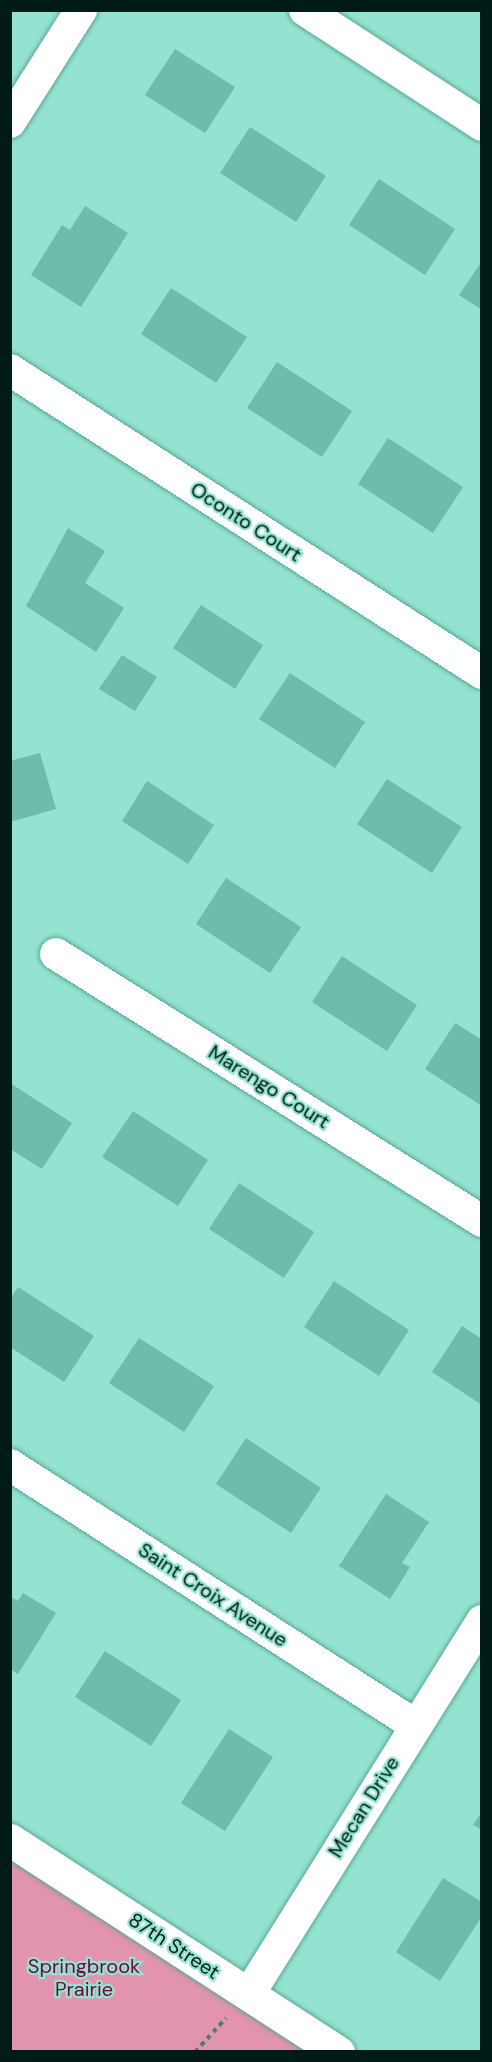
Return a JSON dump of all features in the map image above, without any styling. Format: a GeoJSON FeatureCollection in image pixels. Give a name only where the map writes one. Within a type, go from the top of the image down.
{"type":"FeatureCollection","features":[{"type":"Feature","properties":{"kind":"street"},"geometry":{"type":"LineString","coordinates":[[10,122],[81,10]]}},
{"type":"Feature","properties":{"kind":"street"},"geometry":{"type":"LineString","coordinates":[[305,10],[482,124]]}},
{"type":"Feature","properties":{"kind":"street","name":"Oconto Court"},"geometry":{"type":"LineString","coordinates":[[10,370],[482,673]]}},
{"type":"Feature","properties":{"kind":"street","name":"Marengo Court"},"geometry":{"type":"LineString","coordinates":[[56,954],[482,1221]]}},
{"type":"Feature","properties":{"kind":"street","name":"Saint Croix Avenue"},"geometry":{"type":"LineString","coordinates":[[10,1465],[415,1725]]}},
{"type":"Feature","properties":{"kind":"street","name":"Mecan Drive"},"geometry":{"type":"LineString","coordinates":[[249,1994],[482,1621]]}},
{"type":"Feature","properties":{"kind":"street","name":"87th Street"},"geometry":{"type":"LineString","coordinates":[[10,1840],[338,2052]]}},
{"type":"Feature","properties":{"kind":"path"},"geometry":{"type":"LineString","coordinates":[[195,2052],[249,1994]]}},
{"type":"Feature","properties":{"kind":"green space","name":"Springbrook Prairie"},"geometry":{"type":"Polygon","coordinates":[[[11,1844],[333,2051],[11,2051],[11,1844]]]}},
{"type":"Feature","properties":{"kind":"building"},"geometry":{"type":"Polygon","coordinates":[[[175,49],[235,87],[205,133],[145,95],[175,49]]]}},
{"type":"Feature","properties":{"kind":"building"},"geometry":{"type":"Polygon","coordinates":[[[250,127],[326,176],[296,222],[220,173],[250,127]]]}},
{"type":"Feature","properties":{"kind":"building"},"geometry":{"type":"Polygon","coordinates":[[[379,179],[455,229],[425,275],[349,225],[379,179]]]}},
{"type":"Feature","properties":{"kind":"building"},"geometry":{"type":"Polygon","coordinates":[[[85,206],[128,233],[81,307],[31,275],[62,225],[70,230],[85,206]]]}},
{"type":"Feature","properties":{"kind":"building"},"geometry":{"type":"Polygon","coordinates":[[[482,261],[482,310],[459,295],[482,261]]]}},
{"type":"Feature","properties":{"kind":"building"},"geometry":{"type":"Polygon","coordinates":[[[171,288],[247,337],[216,383],[141,334],[171,288]]]}},
{"type":"Feature","properties":{"kind":"building"},"geometry":{"type":"Polygon","coordinates":[[[277,362],[352,411],[322,457],[247,408],[277,362]]]}},
{"type":"Feature","properties":{"kind":"building"},"geometry":{"type":"Polygon","coordinates":[[[388,438],[463,487],[433,533],[358,484],[388,438]]]}},
{"type":"Feature","properties":{"kind":"building"},"geometry":{"type":"Polygon","coordinates":[[[68,528],[105,551],[85,583],[124,608],[96,652],[26,606],[68,528]]]}},
{"type":"Feature","properties":{"kind":"building"},"geometry":{"type":"Polygon","coordinates":[[[201,605],[263,645],[235,689],[173,648],[201,605]]]}},
{"type":"Feature","properties":{"kind":"building"},"geometry":{"type":"Polygon","coordinates":[[[122,655],[157,677],[135,711],[99,689],[122,655]]]}},
{"type":"Feature","properties":{"kind":"building"},"geometry":{"type":"Polygon","coordinates":[[[290,673],[365,722],[335,768],[259,719],[290,673]]]}},
{"type":"Feature","properties":{"kind":"building"},"geometry":{"type":"Polygon","coordinates":[[[40,753],[56,809],[10,822],[10,761],[40,753]]]}},
{"type":"Feature","properties":{"kind":"building"},"geometry":{"type":"Polygon","coordinates":[[[387,779],[462,827],[432,873],[357,824],[387,779]]]}},
{"type":"Feature","properties":{"kind":"building"},"geometry":{"type":"Polygon","coordinates":[[[147,781],[214,825],[188,864],[122,821],[147,781]]]}},
{"type":"Feature","properties":{"kind":"building"},"geometry":{"type":"Polygon","coordinates":[[[226,878],[301,927],[270,973],[196,924],[226,878]]]}},
{"type":"Feature","properties":{"kind":"building"},"geometry":{"type":"Polygon","coordinates":[[[342,956],[417,1005],[387,1051],[312,1002],[342,956]]]}},
{"type":"Feature","properties":{"kind":"building"},"geometry":{"type":"Polygon","coordinates":[[[455,1023],[482,1040],[482,1106],[425,1069],[455,1023]]]}},
{"type":"Feature","properties":{"kind":"building"},"geometry":{"type":"Polygon","coordinates":[[[10,1083],[72,1123],[42,1169],[10,1149],[10,1083]]]}},
{"type":"Feature","properties":{"kind":"building"},"geometry":{"type":"Polygon","coordinates":[[[133,1111],[208,1160],[178,1206],[102,1157],[133,1111]]]}},
{"type":"Feature","properties":{"kind":"building"},"geometry":{"type":"Polygon","coordinates":[[[239,1183],[314,1232],[284,1278],[209,1229],[239,1183]]]}},
{"type":"Feature","properties":{"kind":"building"},"geometry":{"type":"Polygon","coordinates":[[[334,1281],[409,1330],[379,1376],[304,1327],[334,1281]]]}},
{"type":"Feature","properties":{"kind":"building"},"geometry":{"type":"Polygon","coordinates":[[[18,1287],[94,1336],[64,1382],[10,1347],[10,1299],[18,1287]]]}},
{"type":"Feature","properties":{"kind":"building"},"geometry":{"type":"Polygon","coordinates":[[[462,1326],[482,1339],[482,1405],[432,1372],[462,1326]]]}},
{"type":"Feature","properties":{"kind":"building"},"geometry":{"type":"Polygon","coordinates":[[[139,1338],[214,1386],[184,1432],[109,1383],[139,1338]]]}},
{"type":"Feature","properties":{"kind":"building"},"geometry":{"type":"Polygon","coordinates":[[[246,1438],[321,1488],[291,1533],[216,1484],[246,1438]]]}},
{"type":"Feature","properties":{"kind":"building"},"geometry":{"type":"Polygon","coordinates":[[[386,1494],[429,1522],[402,1563],[410,1567],[390,1599],[339,1566],[386,1494]]]}},
{"type":"Feature","properties":{"kind":"building"},"geometry":{"type":"Polygon","coordinates":[[[23,1593],[56,1613],[18,1674],[10,1669],[10,1597],[18,1601],[23,1593]]]}},
{"type":"Feature","properties":{"kind":"building"},"geometry":{"type":"Polygon","coordinates":[[[105,1651],[181,1700],[151,1746],[75,1697],[105,1651]]]}},
{"type":"Feature","properties":{"kind":"building"},"geometry":{"type":"Polygon","coordinates":[[[229,1729],[273,1757],[225,1831],[181,1803],[229,1729]]]}},
{"type":"Feature","properties":{"kind":"building"},"geometry":{"type":"Polygon","coordinates":[[[482,1812],[482,1830],[473,1825],[482,1812]]]}},
{"type":"Feature","properties":{"kind":"building"},"geometry":{"type":"Polygon","coordinates":[[[443,1878],[482,1902],[482,1916],[440,1981],[396,1952],[443,1878]]]}}]}
